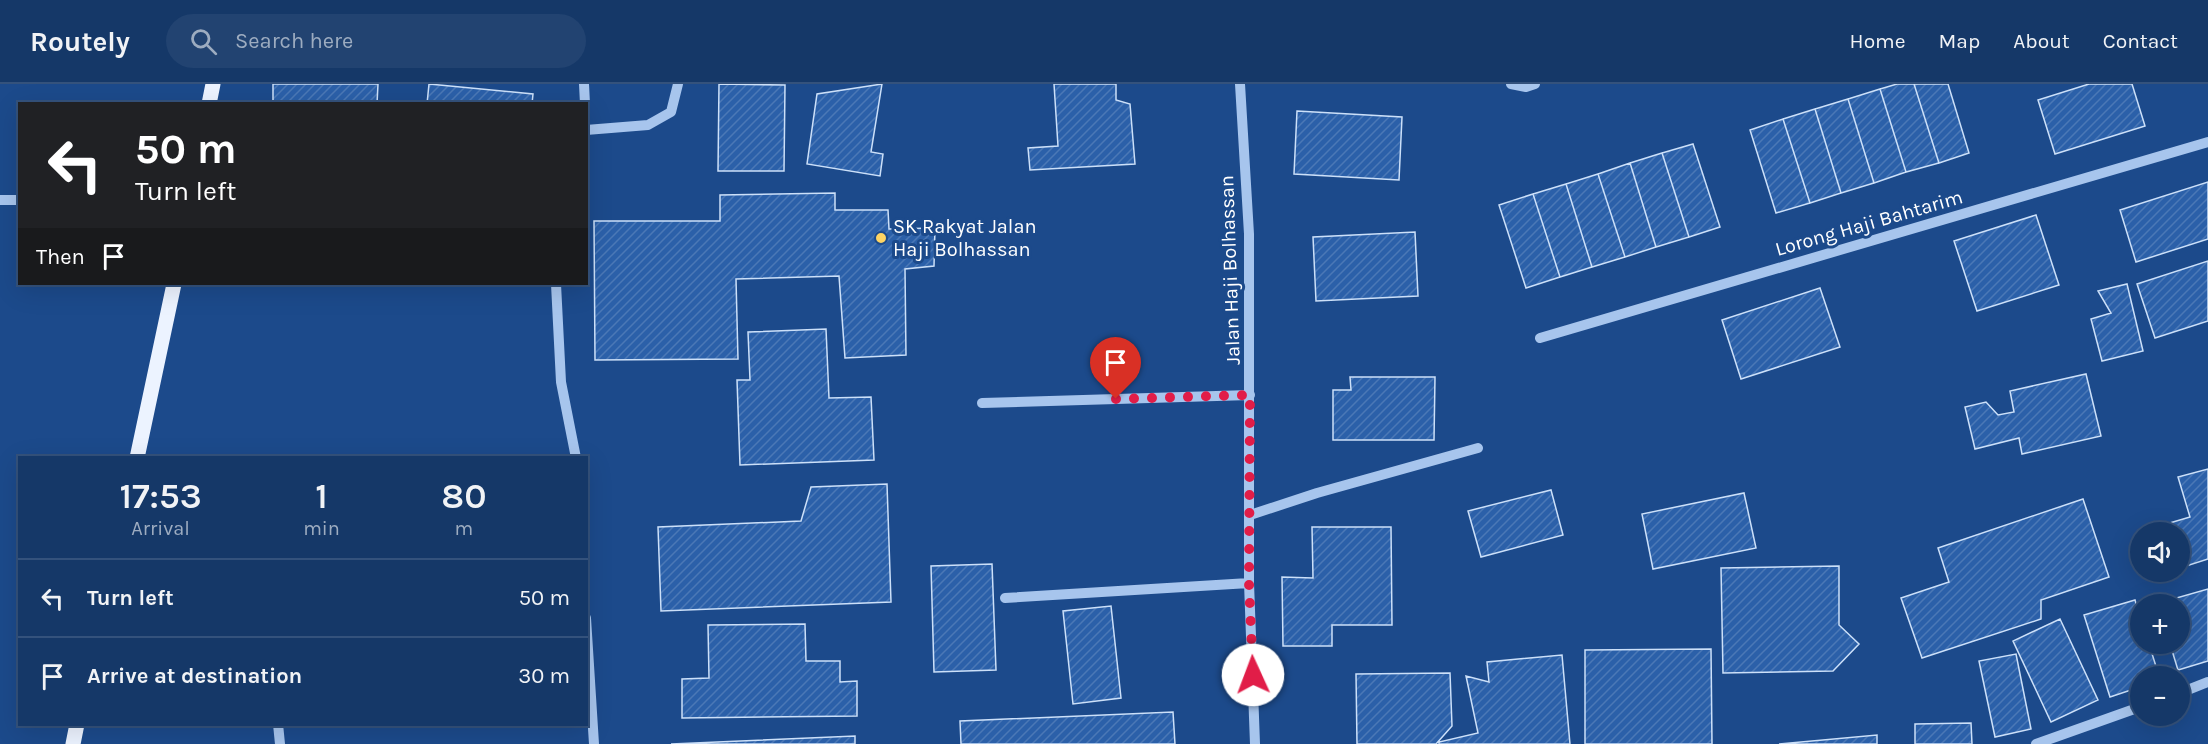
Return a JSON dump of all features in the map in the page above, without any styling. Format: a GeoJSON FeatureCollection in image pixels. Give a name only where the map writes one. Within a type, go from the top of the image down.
{"type":"FeatureCollection","features":[{"type":"Feature","properties":{"kind":"main road"},"geometry":{"type":"LineString","coordinates":[[209,102],[213,84]]}},
{"type":"Feature","properties":{"kind":"main road"},"geometry":{"type":"LineString","coordinates":[[137,456],[174,285]]}},
{"type":"Feature","properties":{"kind":"main road"},"geometry":{"type":"LineString","coordinates":[[73,744],[77,726]]}},
{"type":"Feature","properties":{"kind":"street"},"geometry":{"type":"LineString","coordinates":[[584,84],[585,102]]}},
{"type":"Feature","properties":{"kind":"street"},"geometry":{"type":"LineString","coordinates":[[588,130],[648,125],[671,111],[678,84]]}},
{"type":"Feature","properties":{"kind":"street","name":"Jalan Haji Bolhassan"},"geometry":{"type":"LineString","coordinates":[[1240,84],[1249,234],[1249,583],[1256,744]]}},
{"type":"Feature","properties":{"kind":"street"},"geometry":{"type":"LineString","coordinates":[[1511,84],[1526,87],[1535,84]]}},
{"type":"Feature","properties":{"kind":"street","name":"Lorong Haji Bahtarim"},"geometry":{"type":"LineString","coordinates":[[1540,338],[2208,142]]}},
{"type":"Feature","properties":{"kind":"street"},"geometry":{"type":"LineString","coordinates":[[0,200],[18,200]]}},
{"type":"Feature","properties":{"kind":"street"},"geometry":{"type":"LineString","coordinates":[[556,285],[561,382],[576,456]]}},
{"type":"Feature","properties":{"kind":"street"},"geometry":{"type":"LineString","coordinates":[[982,403],[1250,395]]}},
{"type":"Feature","properties":{"kind":"street"},"geometry":{"type":"LineString","coordinates":[[1250,515],[1317,493],[1478,448]]}},
{"type":"Feature","properties":{"kind":"street"},"geometry":{"type":"LineString","coordinates":[[1005,598],[1249,583]]}},
{"type":"Feature","properties":{"kind":"street"},"geometry":{"type":"LineString","coordinates":[[588,650],[594,744]]}},
{"type":"Feature","properties":{"kind":"street"},"geometry":{"type":"LineString","coordinates":[[2190,689],[2208,682]]}},
{"type":"Feature","properties":{"kind":"street"},"geometry":{"type":"LineString","coordinates":[[2036,744],[2130,711]]}},
{"type":"Feature","properties":{"kind":"street"},"geometry":{"type":"LineString","coordinates":[[278,726],[280,744]]}},
{"type":"Feature","properties":{"kind":"building"},"geometry":{"type":"Polygon","coordinates":[[[273,84],[378,84],[377,102],[273,102],[273,84]]]}},
{"type":"Feature","properties":{"kind":"building"},"geometry":{"type":"Polygon","coordinates":[[[429,84],[533,94],[532,102],[427,102],[429,84]]]}},
{"type":"Feature","properties":{"kind":"building"},"geometry":{"type":"Polygon","coordinates":[[[719,84],[785,85],[784,171],[718,171],[719,84]]]}},
{"type":"Feature","properties":{"kind":"building"},"geometry":{"type":"Polygon","coordinates":[[[882,84],[871,152],[883,154],[880,176],[807,164],[817,94],[882,84]]]}},
{"type":"Feature","properties":{"kind":"building"},"geometry":{"type":"Polygon","coordinates":[[[1054,84],[1116,84],[1116,100],[1130,104],[1135,164],[1030,170],[1028,148],[1058,146],[1054,84]]]}},
{"type":"Feature","properties":{"kind":"building"},"geometry":{"type":"Polygon","coordinates":[[[1897,84],[1914,84],[1939,163],[1906,172],[1880,89],[1897,84]]]}},
{"type":"Feature","properties":{"kind":"building"},"geometry":{"type":"Polygon","coordinates":[[[1914,84],[1948,84],[1969,153],[1939,163],[1914,84]]]}},
{"type":"Feature","properties":{"kind":"building"},"geometry":{"type":"Polygon","coordinates":[[[2089,84],[2132,84],[2145,126],[2055,154],[2038,100],[2089,84]]]}},
{"type":"Feature","properties":{"kind":"building"},"geometry":{"type":"Polygon","coordinates":[[[1880,89],[1906,172],[1874,183],[1848,99],[1880,89]]]}},
{"type":"Feature","properties":{"kind":"building"},"geometry":{"type":"Polygon","coordinates":[[[1848,99],[1874,183],[1841,193],[1815,109],[1848,99]]]}},
{"type":"Feature","properties":{"kind":"building"},"geometry":{"type":"Polygon","coordinates":[[[1815,109],[1841,193],[1810,203],[1783,119],[1815,109]]]}},
{"type":"Feature","properties":{"kind":"building"},"geometry":{"type":"Polygon","coordinates":[[[1297,111],[1402,117],[1399,180],[1294,174],[1297,111]]]}},
{"type":"Feature","properties":{"kind":"building"},"geometry":{"type":"Polygon","coordinates":[[[1783,119],[1810,203],[1776,213],[1750,130],[1783,119]]]}},
{"type":"Feature","properties":{"kind":"building"},"geometry":{"type":"Polygon","coordinates":[[[1693,144],[1720,227],[1689,237],[1662,153],[1693,144]]]}},
{"type":"Feature","properties":{"kind":"building"},"geometry":{"type":"Polygon","coordinates":[[[1662,153],[1689,237],[1656,247],[1630,163],[1662,153]]]}},
{"type":"Feature","properties":{"kind":"building"},"geometry":{"type":"Polygon","coordinates":[[[1630,163],[1656,247],[1625,257],[1598,174],[1630,163]]]}},
{"type":"Feature","properties":{"kind":"building"},"geometry":{"type":"Polygon","coordinates":[[[1598,174],[1625,257],[1592,267],[1566,184],[1598,174]]]}},
{"type":"Feature","properties":{"kind":"building"},"geometry":{"type":"Polygon","coordinates":[[[2208,182],[2208,239],[2136,262],[2120,210],[2208,182]]]}},
{"type":"Feature","properties":{"kind":"building"},"geometry":{"type":"Polygon","coordinates":[[[1566,184],[1592,267],[1560,277],[1533,194],[1566,184]]]}},
{"type":"Feature","properties":{"kind":"building"},"geometry":{"type":"Polygon","coordinates":[[[835,193],[835,210],[888,210],[889,229],[935,228],[934,266],[905,269],[906,355],[845,358],[839,276],[736,279],[738,359],[595,360],[594,221],[720,221],[720,195],[835,193]]]}},
{"type":"Feature","properties":{"kind":"building"},"geometry":{"type":"Polygon","coordinates":[[[1533,194],[1560,277],[1526,288],[1499,205],[1533,194]]]}},
{"type":"Feature","properties":{"kind":"building"},"geometry":{"type":"Polygon","coordinates":[[[2036,215],[2059,285],[1977,311],[1954,241],[2036,215]]]}},
{"type":"Feature","properties":{"kind":"building"},"geometry":{"type":"Polygon","coordinates":[[[1415,232],[1418,296],[1316,301],[1313,237],[1415,232]]]}},
{"type":"Feature","properties":{"kind":"building"},"geometry":{"type":"Polygon","coordinates":[[[2208,261],[2208,321],[2155,338],[2137,284],[2208,261]]]}},
{"type":"Feature","properties":{"kind":"building"},"geometry":{"type":"Polygon","coordinates":[[[2127,284],[2143,351],[2102,361],[2091,319],[2111,313],[2098,291],[2127,284]]]}},
{"type":"Feature","properties":{"kind":"building"},"geometry":{"type":"Polygon","coordinates":[[[1820,288],[1840,347],[1741,379],[1722,320],[1820,288]]]}},
{"type":"Feature","properties":{"kind":"building"},"geometry":{"type":"Polygon","coordinates":[[[826,329],[829,398],[871,397],[874,460],[740,465],[737,380],[750,380],[748,332],[826,329]]]}},
{"type":"Feature","properties":{"kind":"building"},"geometry":{"type":"Polygon","coordinates":[[[2086,374],[2101,436],[2022,454],[2019,438],[1975,449],[1965,407],[1986,402],[1998,415],[2014,412],[2010,391],[2086,374]]]}},
{"type":"Feature","properties":{"kind":"building"},"geometry":{"type":"Polygon","coordinates":[[[1350,377],[1435,377],[1434,440],[1333,440],[1333,390],[1351,390],[1350,377]]]}},
{"type":"Feature","properties":{"kind":"building"},"geometry":{"type":"Polygon","coordinates":[[[2208,469],[2208,559],[2190,565],[2190,522],[2173,522],[2190,517],[2178,477],[2208,469]]]}},
{"type":"Feature","properties":{"kind":"building"},"geometry":{"type":"Polygon","coordinates":[[[887,484],[891,602],[661,611],[658,527],[801,521],[811,487],[887,484]]]}},
{"type":"Feature","properties":{"kind":"building"},"geometry":{"type":"Polygon","coordinates":[[[1551,490],[1563,535],[1481,557],[1468,511],[1551,490]]]}},
{"type":"Feature","properties":{"kind":"building"},"geometry":{"type":"Polygon","coordinates":[[[1744,493],[1756,548],[1653,569],[1642,514],[1744,493]]]}},
{"type":"Feature","properties":{"kind":"building"},"geometry":{"type":"Polygon","coordinates":[[[2083,499],[2109,577],[2041,600],[2041,619],[1922,658],[1901,598],[1949,582],[1938,548],[2083,499]]]}},
{"type":"Feature","properties":{"kind":"building"},"geometry":{"type":"Polygon","coordinates":[[[1312,527],[1391,527],[1392,625],[1332,625],[1332,646],[1283,646],[1282,577],[1313,578],[1312,527]]]}},
{"type":"Feature","properties":{"kind":"building"},"geometry":{"type":"Polygon","coordinates":[[[992,564],[996,670],[934,672],[931,566],[992,564]]]}},
{"type":"Feature","properties":{"kind":"building"},"geometry":{"type":"Polygon","coordinates":[[[1839,566],[1839,625],[1859,644],[1833,671],[1723,673],[1721,568],[1839,566]]]}},
{"type":"Feature","properties":{"kind":"building"},"geometry":{"type":"Polygon","coordinates":[[[2208,589],[2208,661],[2190,666],[2177,666],[2173,654],[2190,654],[2190,594],[2208,589]]]}},
{"type":"Feature","properties":{"kind":"building"},"geometry":{"type":"Polygon","coordinates":[[[2130,601],[2130,654],[2152,654],[2156,666],[2130,666],[2130,690],[2110,697],[2084,615],[2130,601]]]}},
{"type":"Feature","properties":{"kind":"building"},"geometry":{"type":"Polygon","coordinates":[[[1111,606],[1121,698],[1073,704],[1063,611],[1111,606]]]}},
{"type":"Feature","properties":{"kind":"building"},"geometry":{"type":"Polygon","coordinates":[[[2060,619],[2098,700],[2051,722],[2013,641],[2060,619]]]}},
{"type":"Feature","properties":{"kind":"building"},"geometry":{"type":"Polygon","coordinates":[[[805,624],[806,661],[840,661],[840,682],[857,681],[857,716],[682,718],[682,679],[709,678],[708,625],[805,624]]]}},
{"type":"Feature","properties":{"kind":"building"},"geometry":{"type":"Polygon","coordinates":[[[1711,649],[1712,744],[1585,744],[1585,650],[1711,649]]]}},
{"type":"Feature","properties":{"kind":"building"},"geometry":{"type":"Polygon","coordinates":[[[2016,654],[2031,729],[1995,737],[1979,661],[2016,654]]]}},
{"type":"Feature","properties":{"kind":"building"},"geometry":{"type":"Polygon","coordinates":[[[1562,655],[1570,744],[1439,744],[1439,742],[1478,733],[1466,676],[1489,682],[1487,662],[1562,655]]]}},
{"type":"Feature","properties":{"kind":"building"},"geometry":{"type":"Polygon","coordinates":[[[1450,673],[1452,726],[1436,744],[1357,744],[1356,674],[1450,673]]]}},
{"type":"Feature","properties":{"kind":"building"},"geometry":{"type":"Polygon","coordinates":[[[1173,712],[1175,744],[961,744],[960,721],[1173,712]]]}},
{"type":"Feature","properties":{"kind":"building"},"geometry":{"type":"Polygon","coordinates":[[[1971,723],[1972,744],[1915,744],[1915,724],[1971,723]]]}},
{"type":"Feature","properties":{"kind":"building"},"geometry":{"type":"Polygon","coordinates":[[[1877,735],[1877,744],[1779,744],[1877,735]]]}},
{"type":"Feature","properties":{"kind":"building"},"geometry":{"type":"Polygon","coordinates":[[[855,736],[855,744],[671,744],[855,736]]]}},
{"type":"Feature","properties":{"kind":"place","name":"SK Rakyat Jalan Haji Bolhassan"},"geometry":{"type":"Point","coordinates":[881,238]}},
{"type":"Feature","properties":{"kind":"route"},"geometry":{"type":"LineString","coordinates":[[1116,399],[1250,395],[1249,583],[1253,675]]}}]}
